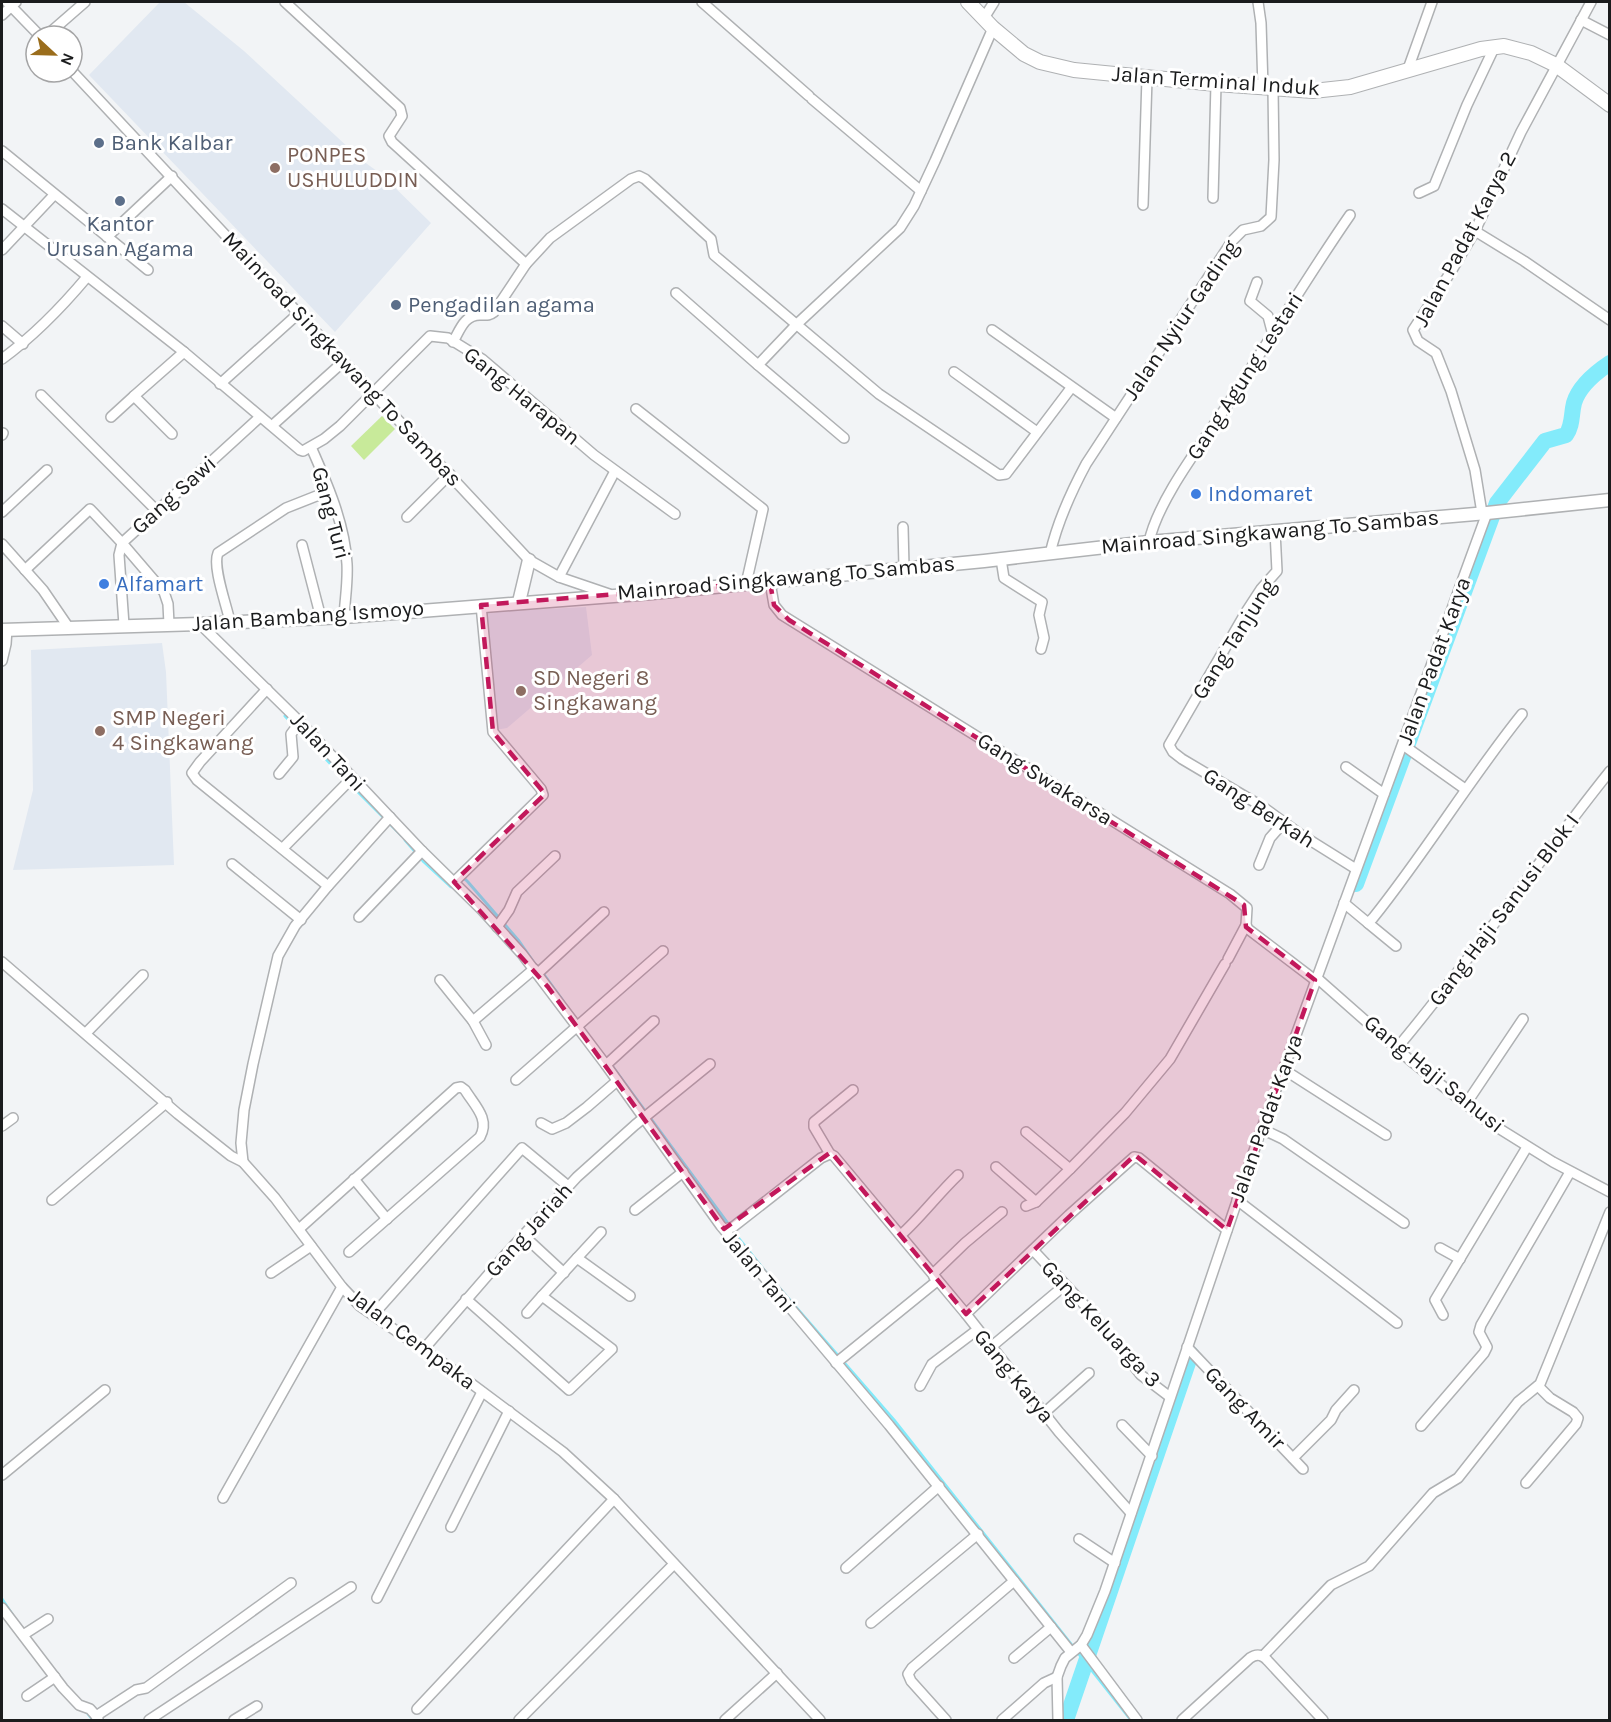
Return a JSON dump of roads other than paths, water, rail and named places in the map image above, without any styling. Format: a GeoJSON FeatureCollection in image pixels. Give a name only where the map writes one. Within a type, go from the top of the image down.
{"type":"FeatureCollection","features":[{"type":"Feature","properties":{"kind":"highway","name":"Jalan Terminal Induk"},"geometry":{"type":"LineString","coordinates":[[968,2],[1024,54],[1040,62],[1074,70],[1268,89],[1313,91],[1336,89],[1496,46],[1532,53],[1556,65],[1610,105]]}},
{"type":"Feature","properties":{"kind":"main road","name":"Mainroad Singkawang To Sambas"},"geometry":{"type":"LineString","coordinates":[[614,596],[746,584],[770,588],[904,567],[1001,562],[1149,542],[1610,500]]}},
{"type":"Feature","properties":{"kind":"main road"},"geometry":{"type":"LineString","coordinates":[[519,602],[529,560]]}},
{"type":"Feature","properties":{"kind":"main road","name":"Jalan Bambang Ismoyo"},"geometry":{"type":"LineString","coordinates":[[5,634],[69,627],[124,625],[169,624],[203,627],[230,622],[321,618],[614,596]]}},
{"type":"Feature","properties":{"kind":"street"},"geometry":{"type":"LineString","coordinates":[[59,24],[85,2]]}},
{"type":"Feature","properties":{"kind":"street"},"geometry":{"type":"LineString","coordinates":[[285,2],[400,108],[402,116],[389,136],[392,142],[526,264]]}},
{"type":"Feature","properties":{"kind":"street"},"geometry":{"type":"LineString","coordinates":[[702,2],[921,191]]}},
{"type":"Feature","properties":{"kind":"street"},"geometry":{"type":"LineString","coordinates":[[758,365],[797,324],[900,228],[921,191],[989,23],[994,2]]}},
{"type":"Feature","properties":{"kind":"street"},"geometry":{"type":"LineString","coordinates":[[1258,2],[1268,89]]}},
{"type":"Feature","properties":{"kind":"street"},"geometry":{"type":"LineString","coordinates":[[1408,69],[1432,2]]}},
{"type":"Feature","properties":{"kind":"street","name":"Jalan Padat Karya 2"},"geometry":{"type":"LineString","coordinates":[[1490,512],[1451,391],[1436,353],[1418,341],[1413,330],[1474,231],[1556,65],[1591,2]]}},
{"type":"Feature","properties":{"kind":"street"},"geometry":{"type":"LineString","coordinates":[[2,15],[11,3],[29,24]]}},
{"type":"Feature","properties":{"kind":"street"},"geometry":{"type":"LineString","coordinates":[[1581,20],[1610,35]]}},
{"type":"Feature","properties":{"kind":"street"},"geometry":{"type":"LineString","coordinates":[[1419,193],[1434,186],[1467,105],[1496,46]]}},
{"type":"Feature","properties":{"kind":"street"},"geometry":{"type":"LineString","coordinates":[[1143,206],[1147,78]]}},
{"type":"Feature","properties":{"kind":"street","name":"Mainroad Singkawang To Sambas"},"geometry":{"type":"LineString","coordinates":[[84,84],[529,560],[559,577],[614,596]]}},
{"type":"Feature","properties":{"kind":"street"},"geometry":{"type":"LineString","coordinates":[[1213,198],[1216,84]]}},
{"type":"Feature","properties":{"kind":"street","name":"Jalan Nyiur Gading"},"geometry":{"type":"LineString","coordinates":[[1050,554],[1056,530],[1076,482],[1116,418],[1237,234],[1243,230],[1266,224],[1271,217],[1274,160],[1268,89]]}},
{"type":"Feature","properties":{"kind":"street"},"geometry":{"type":"LineString","coordinates":[[2,151],[148,270]]}},
{"type":"Feature","properties":{"kind":"street"},"geometry":{"type":"LineString","coordinates":[[107,237],[172,176]]}},
{"type":"Feature","properties":{"kind":"street"},"geometry":{"type":"LineString","coordinates":[[453,342],[470,316],[488,316],[494,312],[526,264],[549,238],[631,178],[639,176],[711,239],[714,255],[879,394],[999,475],[1006,474],[1071,388]]}},
{"type":"Feature","properties":{"kind":"street"},"geometry":{"type":"LineString","coordinates":[[2,250],[22,226],[54,195]]}},
{"type":"Feature","properties":{"kind":"street"},"geometry":{"type":"LineString","coordinates":[[2,209],[184,352],[260,417]]}},
{"type":"Feature","properties":{"kind":"street","name":"Gang Agung Lestari"},"geometry":{"type":"LineString","coordinates":[[1149,542],[1152,529],[1175,485],[1273,335],[1318,261],[1350,215]]}},
{"type":"Feature","properties":{"kind":"street"},"geometry":{"type":"LineString","coordinates":[[1474,231],[1524,261],[1610,320]]}},
{"type":"Feature","properties":{"kind":"street"},"geometry":{"type":"LineString","coordinates":[[2,359],[47,323],[87,277]]}},
{"type":"Feature","properties":{"kind":"street"},"geometry":{"type":"LineString","coordinates":[[1257,282],[1250,301],[1268,316],[1273,335]]}},
{"type":"Feature","properties":{"kind":"street"},"geometry":{"type":"LineString","coordinates":[[676,293],[844,438]]}},
{"type":"Feature","properties":{"kind":"street"},"geometry":{"type":"LineString","coordinates":[[220,384],[299,313]]}},
{"type":"Feature","properties":{"kind":"street"},"geometry":{"type":"LineString","coordinates":[[2,326],[23,344]]}},
{"type":"Feature","properties":{"kind":"street"},"geometry":{"type":"LineString","coordinates":[[992,330],[1116,418]]}},
{"type":"Feature","properties":{"kind":"street","name":"Gang Harapan"},"geometry":{"type":"LineString","coordinates":[[374,393],[430,336],[447,338],[482,359],[615,471],[675,513]]}},
{"type":"Feature","properties":{"kind":"street"},"geometry":{"type":"LineString","coordinates":[[111,417],[184,352]]}},
{"type":"Feature","properties":{"kind":"street"},"geometry":{"type":"LineString","coordinates":[[275,423],[344,362]]}},
{"type":"Feature","properties":{"kind":"street"},"geometry":{"type":"LineString","coordinates":[[954,372],[1037,432]]}},
{"type":"Feature","properties":{"kind":"street"},"geometry":{"type":"LineString","coordinates":[[312,447],[340,426],[374,393]]}},
{"type":"Feature","properties":{"kind":"street"},"geometry":{"type":"LineString","coordinates":[[41,395],[157,511]]}},
{"type":"Feature","properties":{"kind":"street"},"geometry":{"type":"LineString","coordinates":[[134,396],[172,434]]}},
{"type":"Feature","properties":{"kind":"street"},"geometry":{"type":"LineString","coordinates":[[636,409],[763,509],[746,584]]}},
{"type":"Feature","properties":{"kind":"street","name":"Gang Turi"},"geometry":{"type":"LineString","coordinates":[[260,417],[297,448],[303,451],[312,447],[338,520],[347,563],[344,616]]}},
{"type":"Feature","properties":{"kind":"street","name":"Gang Sawi"},"geometry":{"type":"LineString","coordinates":[[169,624],[168,604],[164,592],[122,543],[260,417]]}},
{"type":"Feature","properties":{"kind":"street"},"geometry":{"type":"LineString","coordinates":[[2,512],[47,470]]}},
{"type":"Feature","properties":{"kind":"street"},"geometry":{"type":"LineString","coordinates":[[559,577],[615,471]]}},
{"type":"Feature","properties":{"kind":"street"},"geometry":{"type":"LineString","coordinates":[[407,517],[450,474]]}},
{"type":"Feature","properties":{"kind":"street"},"geometry":{"type":"LineString","coordinates":[[230,622],[218,572],[216,558],[218,553],[286,508],[329,491]]}},
{"type":"Feature","properties":{"kind":"street"},"geometry":{"type":"LineString","coordinates":[[25,570],[88,509],[92,510],[122,543],[119,555],[124,625]]}},
{"type":"Feature","properties":{"kind":"street","name":"Jalan Padat Karya"},"geometry":{"type":"LineString","coordinates":[[1057,1677],[1065,1658],[1077,1648],[1090,1629],[1152,1456],[1227,1230],[1241,1203],[1286,1071],[1347,905],[1356,869],[1490,512]]}},
{"type":"Feature","properties":{"kind":"street"},"geometry":{"type":"LineString","coordinates":[[903,527],[904,567]]}},
{"type":"Feature","properties":{"kind":"street","name":"Gang Tanjung"},"geometry":{"type":"LineString","coordinates":[[1171,742],[1246,612],[1277,571],[1275,531]]}},
{"type":"Feature","properties":{"kind":"street"},"geometry":{"type":"LineString","coordinates":[[2,544],[49,598],[69,627]]}},
{"type":"Feature","properties":{"kind":"street"},"geometry":{"type":"LineString","coordinates":[[302,544],[321,618]]}},
{"type":"Feature","properties":{"kind":"street"},"geometry":{"type":"LineString","coordinates":[[1001,562],[1003,576],[1042,602],[1039,615],[1044,638],[1041,649]]}},
{"type":"Feature","properties":{"kind":"street","name":"Gang Swakarsa"},"geometry":{"type":"LineString","coordinates":[[770,588],[777,609],[789,620],[1230,894],[1247,908],[1246,925]]}},
{"type":"Feature","properties":{"kind":"street"},"geometry":{"type":"LineString","coordinates":[[457,880],[543,795],[541,789],[507,746],[493,732],[481,605]]}},
{"type":"Feature","properties":{"kind":"street","name":"Jalan Tani"},"geometry":{"type":"LineString","coordinates":[[203,627],[267,690],[297,726],[386,822],[457,880],[581,1024],[608,1063],[617,1081],[647,1116],[683,1172],[1051,1627],[1092,1661],[1137,1720]]}},
{"type":"Feature","properties":{"kind":"street"},"geometry":{"type":"LineString","coordinates":[[2,661],[5,634]]}},
{"type":"Feature","properties":{"kind":"street"},"geometry":{"type":"LineString","coordinates":[[267,690],[192,773],[197,780],[328,886]]}},
{"type":"Feature","properties":{"kind":"street"},"geometry":{"type":"LineString","coordinates":[[1368,923],[1432,840],[1465,789],[1522,714]]}},
{"type":"Feature","properties":{"kind":"street"},"geometry":{"type":"LineString","coordinates":[[279,774],[294,755],[290,740],[297,726]]}},
{"type":"Feature","properties":{"kind":"street","name":"Gang Berkah"},"geometry":{"type":"LineString","coordinates":[[1171,742],[1169,745],[1173,752],[1263,807],[1356,869]]}},
{"type":"Feature","properties":{"kind":"street"},"geometry":{"type":"LineString","coordinates":[[1403,744],[1465,789]]}},
{"type":"Feature","properties":{"kind":"street"},"geometry":{"type":"LineString","coordinates":[[1346,767],[1384,794]]}},
{"type":"Feature","properties":{"kind":"street","name":"Gang Haji Sanusi Blok I"},"geometry":{"type":"LineString","coordinates":[[1397,1048],[1490,931],[1558,835],[1610,771]]}},
{"type":"Feature","properties":{"kind":"street"},"geometry":{"type":"LineString","coordinates":[[283,848],[348,782]]}},
{"type":"Feature","properties":{"kind":"street"},"geometry":{"type":"LineString","coordinates":[[243,1162],[242,1127],[264,1010],[278,956],[301,920],[328,886],[386,822]]}},
{"type":"Feature","properties":{"kind":"street"},"geometry":{"type":"LineString","coordinates":[[1259,865],[1270,838],[1284,822]]}},
{"type":"Feature","properties":{"kind":"street"},"geometry":{"type":"LineString","coordinates":[[359,917],[422,851]]}},
{"type":"Feature","properties":{"kind":"street"},"geometry":{"type":"LineString","coordinates":[[497,927],[509,910],[517,892],[555,856]]}},
{"type":"Feature","properties":{"kind":"street"},"geometry":{"type":"LineString","coordinates":[[232,864],[301,920]]}},
{"type":"Feature","properties":{"kind":"street"},"geometry":{"type":"LineString","coordinates":[[1347,905],[1396,946]]}},
{"type":"Feature","properties":{"kind":"street"},"geometry":{"type":"LineString","coordinates":[[473,1021],[536,972],[603,912]]}},
{"type":"Feature","properties":{"kind":"street"},"geometry":{"type":"LineString","coordinates":[[1026,1206],[1036,1202],[1125,1113],[1170,1059],[1246,925],[1319,981]]}},
{"type":"Feature","properties":{"kind":"street"},"geometry":{"type":"LineString","coordinates":[[516,1080],[663,951]]}},
{"type":"Feature","properties":{"kind":"street","name":"Jalan Cempaka"},"geometry":{"type":"LineString","coordinates":[[2,962],[89,1029],[166,1102],[231,1156],[243,1162],[261,1181],[342,1287],[360,1306],[509,1411],[582,1468],[614,1499],[777,1673],[818,1720]]}},
{"type":"Feature","properties":{"kind":"street"},"geometry":{"type":"LineString","coordinates":[[89,1029],[143,975]]}},
{"type":"Feature","properties":{"kind":"street"},"geometry":{"type":"LineString","coordinates":[[440,980],[473,1021],[486,1045]]}},
{"type":"Feature","properties":{"kind":"street","name":"Gang Haji Sanusi"},"geometry":{"type":"LineString","coordinates":[[1319,981],[1487,1121],[1570,1172],[1610,1192]]}},
{"type":"Feature","properties":{"kind":"street"},"geometry":{"type":"LineString","coordinates":[[1466,1104],[1523,1019]]}},
{"type":"Feature","properties":{"kind":"street"},"geometry":{"type":"LineString","coordinates":[[608,1063],[654,1021]]}},
{"type":"Feature","properties":{"kind":"street","name":"Gang Jariah"},"geometry":{"type":"LineString","coordinates":[[423,1350],[568,1186],[710,1064]]}},
{"type":"Feature","properties":{"kind":"street"},"geometry":{"type":"LineString","coordinates":[[1286,1071],[1386,1135]]}},
{"type":"Feature","properties":{"kind":"street"},"geometry":{"type":"LineString","coordinates":[[541,1123],[552,1129],[566,1123],[617,1081]]}},
{"type":"Feature","properties":{"kind":"street"},"geometry":{"type":"LineString","coordinates":[[299,1229],[456,1088],[461,1087],[484,1122],[485,1128],[480,1137],[349,1252]]}},
{"type":"Feature","properties":{"kind":"street","name":"Gang Karya"},"geometry":{"type":"LineString","coordinates":[[853,1090],[814,1122],[814,1127],[830,1154],[901,1235],[1044,1413],[1131,1513]]}},
{"type":"Feature","properties":{"kind":"street"},"geometry":{"type":"LineString","coordinates":[[52,1200],[166,1102]]}},
{"type":"Feature","properties":{"kind":"street"},"geometry":{"type":"LineString","coordinates":[[2,1126],[13,1118]]}},
{"type":"Feature","properties":{"kind":"street"},"geometry":{"type":"LineString","coordinates":[[1266,1131],[1304,1153],[1404,1223]]}},
{"type":"Feature","properties":{"kind":"street"},"geometry":{"type":"LineString","coordinates":[[1026,1132],[1070,1169]]}},
{"type":"Feature","properties":{"kind":"street"},"geometry":{"type":"LineString","coordinates":[[1443,1315],[1436,1300],[1527,1147]]}},
{"type":"Feature","properties":{"kind":"street"},"geometry":{"type":"LineString","coordinates":[[373,1315],[522,1148],[568,1186]]}},
{"type":"Feature","properties":{"kind":"street"},"geometry":{"type":"LineString","coordinates":[[728,1228],[821,1158],[830,1154]]}},
{"type":"Feature","properties":{"kind":"street"},"geometry":{"type":"LineString","coordinates":[[966,1314],[1134,1157],[1139,1158],[1227,1230]]}},
{"type":"Feature","properties":{"kind":"street"},"geometry":{"type":"LineString","coordinates":[[996,1167],[1036,1202]]}},
{"type":"Feature","properties":{"kind":"street"},"geometry":{"type":"LineString","coordinates":[[634,1210],[683,1172]]}},
{"type":"Feature","properties":{"kind":"street"},"geometry":{"type":"LineString","coordinates":[[1421,1426],[1484,1353],[1487,1347],[1479,1332],[1480,1326],[1570,1172]]}},
{"type":"Feature","properties":{"kind":"street"},"geometry":{"type":"LineString","coordinates":[[901,1235],[921,1217],[937,1196],[958,1175]]}},
{"type":"Feature","properties":{"kind":"street"},"geometry":{"type":"LineString","coordinates":[[354,1179],[387,1219]]}},
{"type":"Feature","properties":{"kind":"street"},"geometry":{"type":"LineString","coordinates":[[1241,1203],[1397,1323]]}},
{"type":"Feature","properties":{"kind":"street"},"geometry":{"type":"LineString","coordinates":[[837,1362],[935,1279],[935,1272],[1002,1212]]}},
{"type":"Feature","properties":{"kind":"street"},"geometry":{"type":"LineString","coordinates":[[1182,1720],[1253,1656],[1263,1656],[1331,1585],[1369,1566],[1433,1493],[1458,1478],[1518,1402],[1538,1386],[1610,1212]]}},
{"type":"Feature","properties":{"kind":"street"},"geometry":{"type":"LineString","coordinates":[[527,1312],[601,1232]]}},
{"type":"Feature","properties":{"kind":"street"},"geometry":{"type":"LineString","coordinates":[[523,1235],[564,1273]]}},
{"type":"Feature","properties":{"kind":"street"},"geometry":{"type":"LineString","coordinates":[[271,1273],[311,1246]]}},
{"type":"Feature","properties":{"kind":"street"},"geometry":{"type":"LineString","coordinates":[[1440,1248],[1460,1259]]}},
{"type":"Feature","properties":{"kind":"street","name":"Gang Keluarga 3"},"geometry":{"type":"LineString","coordinates":[[1033,1250],[1112,1336],[1141,1375],[1170,1397]]}},
{"type":"Feature","properties":{"kind":"street"},"geometry":{"type":"LineString","coordinates":[[577,1258],[630,1296]]}},
{"type":"Feature","properties":{"kind":"street"},"geometry":{"type":"LineString","coordinates":[[991,1347],[1065,1285]]}},
{"type":"Feature","properties":{"kind":"street"},"geometry":{"type":"LineString","coordinates":[[223,1498],[342,1287]]}},
{"type":"Feature","properties":{"kind":"street"},"geometry":{"type":"LineString","coordinates":[[466,1299],[569,1390],[612,1349],[542,1296]]}},
{"type":"Feature","properties":{"kind":"street"},"geometry":{"type":"LineString","coordinates":[[920,1386],[933,1364],[977,1330]]}},
{"type":"Feature","properties":{"kind":"street","name":"Gang Amir"},"geometry":{"type":"LineString","coordinates":[[1187,1347],[1303,1469]]}},
{"type":"Feature","properties":{"kind":"street"},"geometry":{"type":"LineString","coordinates":[[1044,1413],[1089,1373]]}},
{"type":"Feature","properties":{"kind":"street"},"geometry":{"type":"LineString","coordinates":[[1526,1483],[1576,1424],[1578,1418],[1573,1412],[1550,1398],[1538,1386]]}},
{"type":"Feature","properties":{"kind":"street"},"geometry":{"type":"LineString","coordinates":[[2,1475],[105,1390]]}},
{"type":"Feature","properties":{"kind":"street"},"geometry":{"type":"LineString","coordinates":[[1293,1458],[1331,1420],[1336,1410],[1354,1390]]}},
{"type":"Feature","properties":{"kind":"street"},"geometry":{"type":"LineString","coordinates":[[377,1598],[482,1392]]}},
{"type":"Feature","properties":{"kind":"street"},"geometry":{"type":"LineString","coordinates":[[450,1527],[509,1411]]}},
{"type":"Feature","properties":{"kind":"street"},"geometry":{"type":"LineString","coordinates":[[1122,1425],[1152,1456]]}},
{"type":"Feature","properties":{"kind":"street"},"geometry":{"type":"LineString","coordinates":[[846,1568],[939,1486]]}},
{"type":"Feature","properties":{"kind":"street"},"geometry":{"type":"LineString","coordinates":[[417,1709],[614,1499]]}},
{"type":"Feature","properties":{"kind":"street"},"geometry":{"type":"LineString","coordinates":[[871,1623],[978,1534]]}},
{"type":"Feature","properties":{"kind":"street"},"geometry":{"type":"LineString","coordinates":[[1079,1539],[1114,1563]]}},
{"type":"Feature","properties":{"kind":"street"},"geometry":{"type":"LineString","coordinates":[[519,1720],[674,1564]]}},
{"type":"Feature","properties":{"kind":"street"},"geometry":{"type":"LineString","coordinates":[[946,1720],[911,1681],[908,1674],[912,1668],[1014,1581]]}},
{"type":"Feature","properties":{"kind":"street"},"geometry":{"type":"LineString","coordinates":[[2,1608],[26,1633],[55,1677],[83,1707],[98,1718],[136,1690],[146,1688],[291,1583]]}},
{"type":"Feature","properties":{"kind":"street"},"geometry":{"type":"LineString","coordinates":[[149,1720],[351,1587]]}},
{"type":"Feature","properties":{"kind":"street"},"geometry":{"type":"LineString","coordinates":[[26,1633],[48,1619]]}},
{"type":"Feature","properties":{"kind":"street"},"geometry":{"type":"LineString","coordinates":[[1014,1659],[1051,1627]]}},
{"type":"Feature","properties":{"kind":"street"},"geometry":{"type":"LineString","coordinates":[[1263,1656],[1323,1720]]}},
{"type":"Feature","properties":{"kind":"street"},"geometry":{"type":"LineString","coordinates":[[725,1720],[777,1673]]}},
{"type":"Feature","properties":{"kind":"street"},"geometry":{"type":"LineString","coordinates":[[27,1696],[55,1677]]}},
{"type":"Feature","properties":{"kind":"street"},"geometry":{"type":"LineString","coordinates":[[1002,1720],[1044,1683],[1057,1677],[1058,1720]]}},
{"type":"Feature","properties":{"kind":"street"},"geometry":{"type":"LineString","coordinates":[[234,1720],[257,1706]]}},
{"type":"Feature","properties":{"kind":"waterway"},"geometry":{"type":"LineString","coordinates":[[1356,884],[1497,503],[1545,441],[1566,435],[1571,424],[1576,397],[1593,376],[1610,363]]}},
{"type":"Feature","properties":{"kind":"waterway"},"geometry":{"type":"LineString","coordinates":[[285,716],[401,835]]}},
{"type":"Feature","properties":{"kind":"waterway"},"geometry":{"type":"LineString","coordinates":[[405,840],[424,862],[451,887],[453,885]]}},
{"type":"Feature","properties":{"kind":"waterway"},"geometry":{"type":"LineString","coordinates":[[460,880],[465,879],[468,882],[519,941],[537,967]]}},
{"type":"Feature","properties":{"kind":"waterway"},"geometry":{"type":"LineString","coordinates":[[542,972],[563,1001]]}},
{"type":"Feature","properties":{"kind":"waterway"},"geometry":{"type":"LineString","coordinates":[[612,1066],[729,1225]]}},
{"type":"Feature","properties":{"kind":"waterway"},"geometry":{"type":"LineString","coordinates":[[732,1230],[768,1275],[894,1420],[1131,1720]]}},
{"type":"Feature","properties":{"kind":"waterway"},"geometry":{"type":"LineString","coordinates":[[1066,1720],[1191,1354]]}},
{"type":"Feature","properties":{"kind":"waterway"},"geometry":{"type":"LineString","coordinates":[[2,1599],[12,1614]]}},
{"type":"Feature","properties":{"kind":"waterway"},"geometry":{"type":"LineString","coordinates":[[85,1710],[93,1720]]}},
{"type":"Feature","properties":{"kind":"place","name":"Bank Kalbar"},"geometry":{"type":"Point","coordinates":[99,143]}},
{"type":"Feature","properties":{"kind":"place","name":"PONPES USHULUDDIN"},"geometry":{"type":"Point","coordinates":[275,168]}},
{"type":"Feature","properties":{"kind":"place","name":"Kantor Urusan Agama"},"geometry":{"type":"Point","coordinates":[120,201]}},
{"type":"Feature","properties":{"kind":"place","name":"Pengadilan agama"},"geometry":{"type":"Point","coordinates":[396,305]}},
{"type":"Feature","properties":{"kind":"place","name":"Indomaret"},"geometry":{"type":"Point","coordinates":[1196,494]}},
{"type":"Feature","properties":{"kind":"place","name":"Alfamart"},"geometry":{"type":"Point","coordinates":[104,584]}},
{"type":"Feature","properties":{"kind":"place","name":"SD Negeri 8 Singkawang"},"geometry":{"type":"Point","coordinates":[521,691]}},
{"type":"Feature","properties":{"kind":"place","name":"SMP Negeri 4 Singkawang"},"geometry":{"type":"Point","coordinates":[100,731]}}]}
